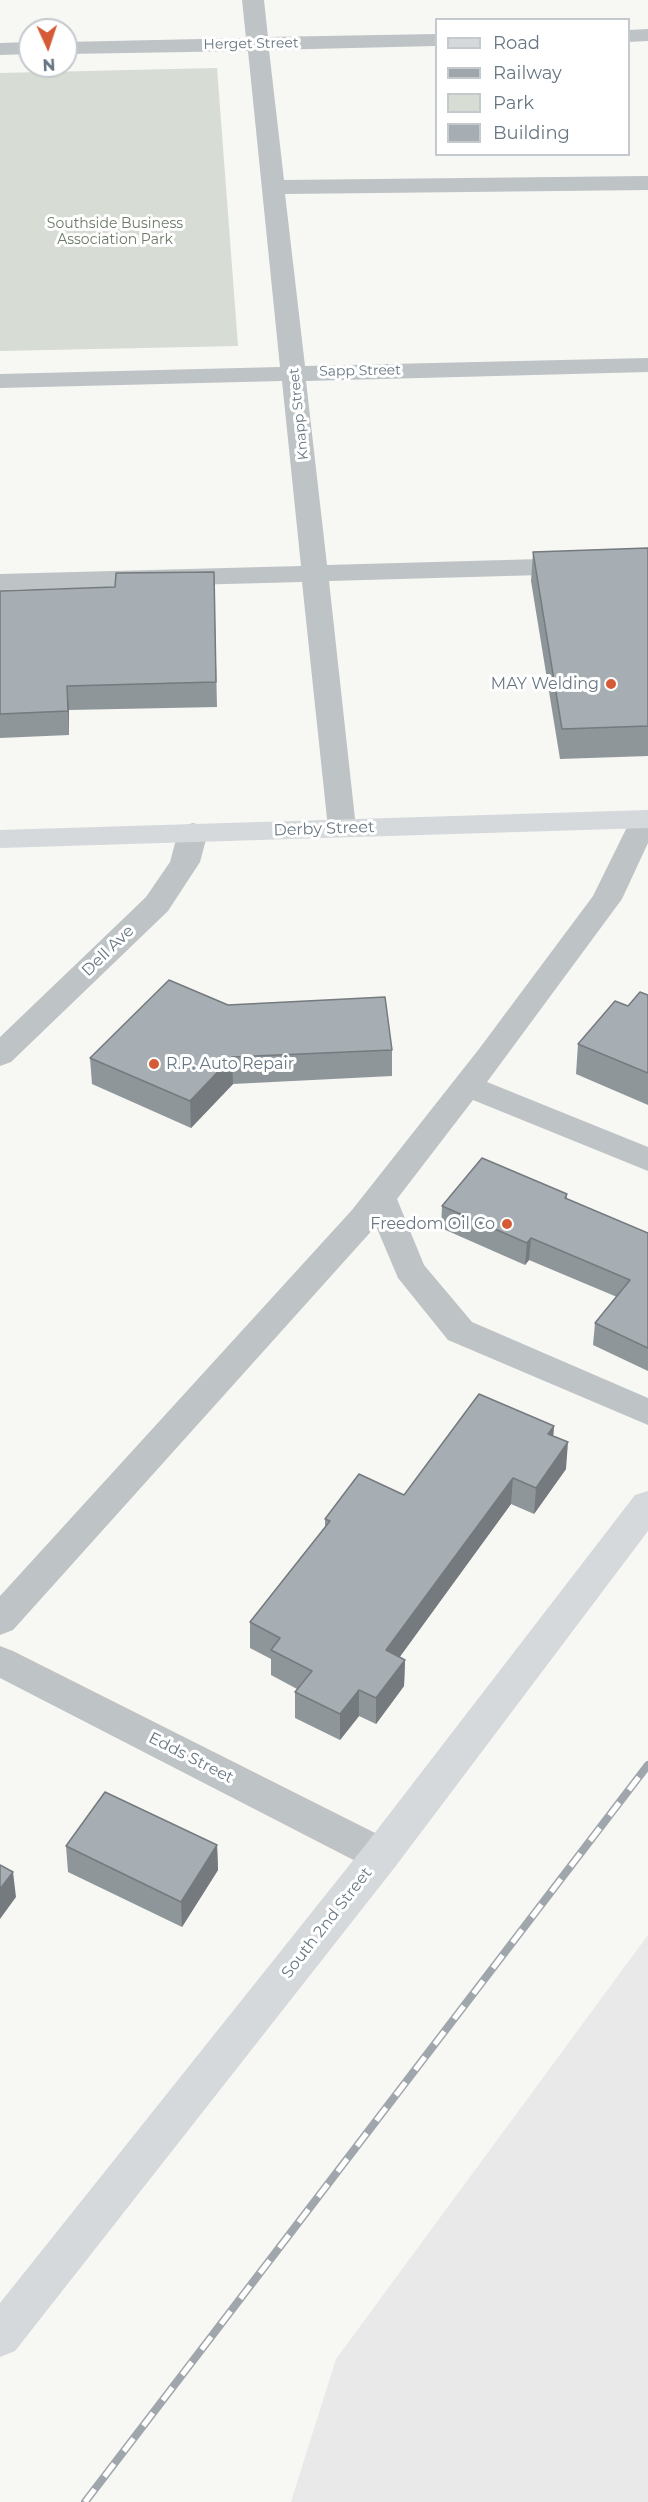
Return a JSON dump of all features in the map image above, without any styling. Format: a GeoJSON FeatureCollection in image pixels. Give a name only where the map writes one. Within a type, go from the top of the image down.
{"type":"FeatureCollection","features":[{"type":"Feature","properties":{"kind":"main road","name":"Derby Street"},"geometry":{"type":"LineString","coordinates":[[0,839],[647,819]]}},
{"type":"Feature","properties":{"kind":"main road","name":"South 2nd Street"},"geometry":{"type":"LineString","coordinates":[[0,2337],[381,1855],[648,1505]]}},
{"type":"Feature","properties":{"kind":"street","name":"Knapp Street"},"geometry":{"type":"LineString","coordinates":[[253,0],[295,373],[342,828]]}},
{"type":"Feature","properties":{"kind":"street"},"geometry":{"type":"LineString","coordinates":[[630,36],[648,35]]}},
{"type":"Feature","properties":{"kind":"street","name":"Herget Street"},"geometry":{"type":"LineString","coordinates":[[78,48],[435,40]]}},
{"type":"Feature","properties":{"kind":"street"},"geometry":{"type":"LineString","coordinates":[[0,49],[18,48]]}},
{"type":"Feature","properties":{"kind":"street"},"geometry":{"type":"LineString","coordinates":[[274,187],[648,183]]}},
{"type":"Feature","properties":{"kind":"street","name":"Sapp Street"},"geometry":{"type":"LineString","coordinates":[[0,381],[648,365]]}},
{"type":"Feature","properties":{"kind":"street"},"geometry":{"type":"LineString","coordinates":[[0,582],[648,564]]}},
{"type":"Feature","properties":{"kind":"street"},"geometry":{"type":"LineString","coordinates":[[0,1620],[364,1218],[467,1086],[606,899],[647,819]]}},
{"type":"Feature","properties":{"kind":"street","name":"Dell Ave"},"geometry":{"type":"LineString","coordinates":[[0,1055],[157,904],[185,862],[193,832]]}},
{"type":"Feature","properties":{"kind":"street"},"geometry":{"type":"LineString","coordinates":[[467,1086],[648,1160]]}},
{"type":"Feature","properties":{"kind":"street"},"geometry":{"type":"LineString","coordinates":[[380,1197],[410,1270],[460,1331],[644,1404]]}},
{"type":"Feature","properties":{"kind":"street","name":"Edds Street"},"geometry":{"type":"LineString","coordinates":[[0,1661],[381,1855]]}},
{"type":"Feature","properties":{"kind":"shaded area"},"geometry":{"type":"Polygon","coordinates":[[[648,1935],[648,2502],[291,2502],[336,2359],[648,1935]]]}},
{"type":"Feature","properties":{"kind":"green space","name":"Southside Business Association Park"},"geometry":{"type":"Polygon","coordinates":[[[217,68],[238,346],[0,351],[0,73],[18,73],[18,78],[78,78],[78,71],[217,68]]]}},
{"type":"Feature","properties":{"kind":"building"},"geometry":{"type":"Polygon","coordinates":[[[648,548],[648,726],[562,729],[533,552],[648,548]]]}},
{"type":"Feature","properties":{"kind":"building"},"geometry":{"type":"Polygon","coordinates":[[[214,572],[216,682],[67,686],[68,711],[0,714],[0,591],[115,587],[116,573],[214,572]]]}},
{"type":"Feature","properties":{"kind":"building"},"geometry":{"type":"Polygon","coordinates":[[[169,980],[228,1005],[385,997],[392,1050],[232,1057],[190,1101],[90,1058],[169,980]]]}},
{"type":"Feature","properties":{"kind":"building"},"geometry":{"type":"Polygon","coordinates":[[[640,992],[648,995],[648,1073],[578,1044],[615,1001],[628,1006],[640,992]]]}},
{"type":"Feature","properties":{"kind":"building"},"geometry":{"type":"Polygon","coordinates":[[[482,1158],[567,1194],[565,1198],[648,1233],[648,1348],[595,1323],[630,1280],[531,1238],[527,1243],[442,1206],[482,1158]]]}},
{"type":"Feature","properties":{"kind":"building"},"geometry":{"type":"Polygon","coordinates":[[[479,1394],[554,1426],[548,1434],[568,1442],[536,1488],[513,1478],[386,1650],[405,1660],[376,1698],[359,1690],[340,1714],[295,1692],[312,1671],[271,1650],[280,1638],[250,1622],[330,1521],[325,1519],[359,1474],[404,1495],[479,1394]]]}},
{"type":"Feature","properties":{"kind":"building"},"geometry":{"type":"Polygon","coordinates":[[[105,1792],[217,1845],[181,1902],[66,1846],[105,1792]]]}},
{"type":"Feature","properties":{"kind":"building"},"geometry":{"type":"Polygon","coordinates":[[[0,1865],[13,1872],[0,1889],[0,1865]]]}},
{"type":"Feature","properties":{"kind":"railway"},"geometry":{"type":"LineString","coordinates":[[85,2502],[648,1765]]}},
{"type":"Feature","properties":{"kind":"place","name":"MAY Welding"},"geometry":{"type":"Point","coordinates":[611,684]}},
{"type":"Feature","properties":{"kind":"place","name":"R.P. Auto Repair"},"geometry":{"type":"Point","coordinates":[154,1064]}},
{"type":"Feature","properties":{"kind":"place","name":"Freedom Oil Co"},"geometry":{"type":"Point","coordinates":[507,1224]}}]}
